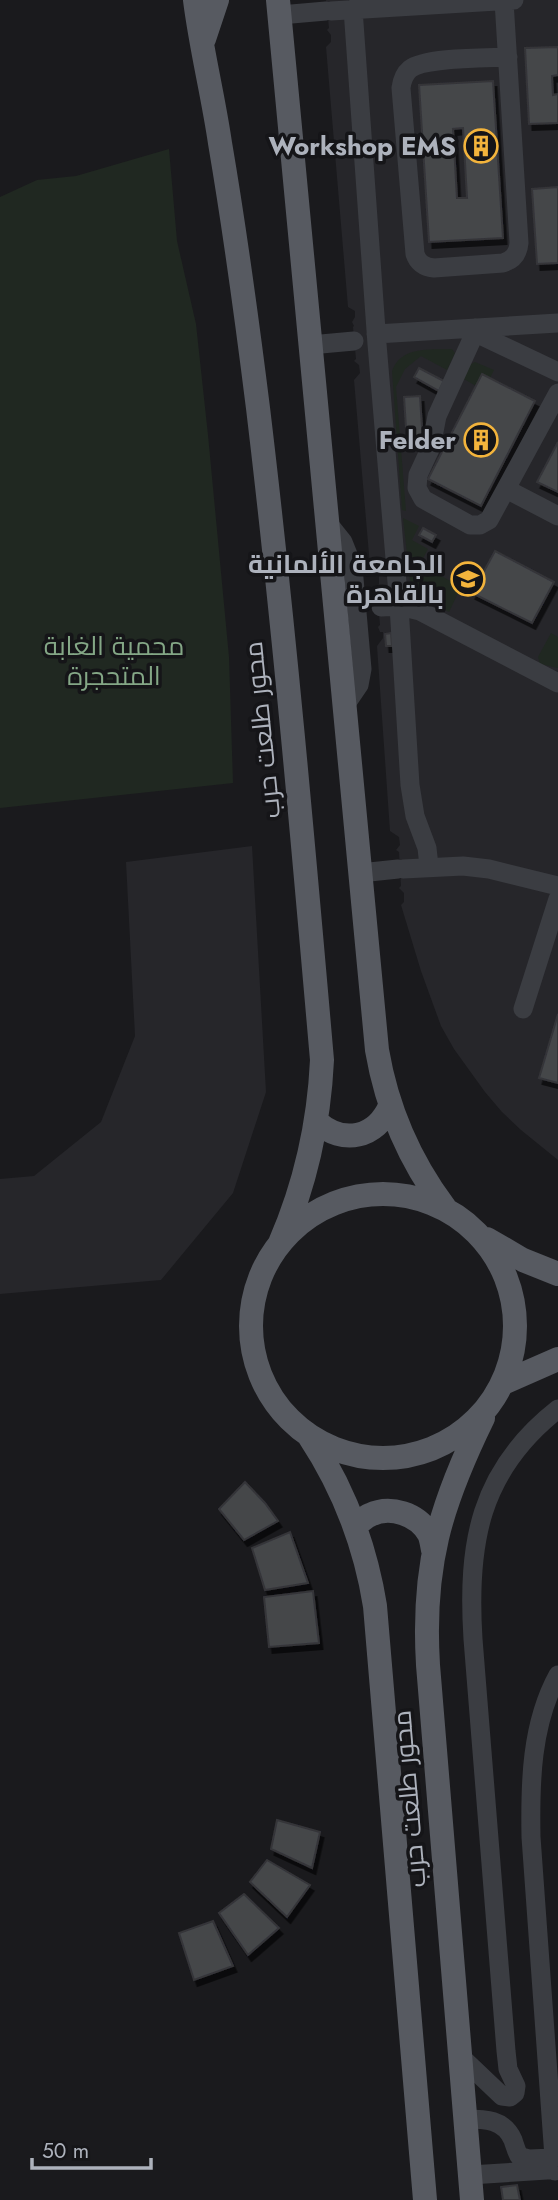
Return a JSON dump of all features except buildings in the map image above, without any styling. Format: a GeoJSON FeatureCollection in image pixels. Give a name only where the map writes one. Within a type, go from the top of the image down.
{"type":"FeatureCollection","features":[{"type":"Feature","properties":{"kind":"main road","name":"محور طلعت حرب"},"geometry":{"type":"LineString","coordinates":[[195,0],[201,48],[220,139],[258,408],[323,1060],[317,1122],[303,1184],[280,1242]]}},
{"type":"Feature","properties":{"kind":"main road"},"geometry":{"type":"LineString","coordinates":[[201,48],[217,0]]}},
{"type":"Feature","properties":{"kind":"main road"},"geometry":{"type":"LineString","coordinates":[[275,5],[377,1050],[390,1106],[404,1142],[444,1208]]}},
{"type":"Feature","properties":{"kind":"main road"},"geometry":{"type":"LineString","coordinates":[[317,1122],[324,1129],[340,1136],[358,1135],[375,1128],[390,1106]]}},
{"type":"Feature","properties":{"kind":"main road"},"geometry":{"type":"LineString","coordinates":[[558,1274],[523,1260],[480,1235],[444,1208],[424,1200],[403,1195],[357,1196],[314,1213],[280,1242],[267,1261],[255,1293],[250,1325],[257,1369],[272,1398],[292,1422],[327,1446],[367,1457],[410,1455],[455,1437],[474,1422],[497,1393],[558,1359]]}},
{"type":"Feature","properties":{"kind":"main road","name":"محور طلعت حرب"},"geometry":{"type":"LineString","coordinates":[[472,2200],[426,1606],[433,1550],[448,1494],[512,1360],[516,1337],[512,1292],[494,1252],[480,1235]]}},
{"type":"Feature","properties":{"kind":"main road","name":"محور طلعت حرب"},"geometry":{"type":"LineString","coordinates":[[309,1435],[336,1479],[356,1525],[365,1551],[375,1606],[425,2200]]}},
{"type":"Feature","properties":{"kind":"main road"},"geometry":{"type":"LineString","coordinates":[[356,1525],[370,1515],[386,1510],[403,1512],[418,1521],[429,1534],[433,1550]]}},
{"type":"Feature","properties":{"kind":"street"},"geometry":{"type":"LineString","coordinates":[[275,5],[329,11],[514,0]]}},
{"type":"Feature","properties":{"kind":"street"},"geometry":{"type":"LineString","coordinates":[[504,1],[508,57],[518,250],[509,261],[503,263],[434,268],[424,266],[415,254],[402,80],[411,68],[424,62],[508,57]]}},
{"type":"Feature","properties":{"kind":"street"},"geometry":{"type":"LineString","coordinates":[[353,9],[368,340],[386,607],[415,816],[429,866]]}},
{"type":"Feature","properties":{"kind":"street"},"geometry":{"type":"LineString","coordinates":[[478,334],[558,323]]}},
{"type":"Feature","properties":{"kind":"street"},"geometry":{"type":"LineString","coordinates":[[310,345],[478,334],[558,333]]}},
{"type":"Feature","properties":{"kind":"street"},"geometry":{"type":"LineString","coordinates":[[478,334],[558,372]]}},
{"type":"Feature","properties":{"kind":"street"},"geometry":{"type":"LineString","coordinates":[[478,334],[437,416],[433,440],[418,475],[417,488],[423,499],[475,526],[488,520],[558,393]]}},
{"type":"Feature","properties":{"kind":"street"},"geometry":{"type":"LineString","coordinates":[[527,356],[534,334]]}},
{"type":"Feature","properties":{"kind":"street"},"geometry":{"type":"LineString","coordinates":[[506,489],[558,516]]}},
{"type":"Feature","properties":{"kind":"street"},"geometry":{"type":"LineString","coordinates":[[327,522],[342,542],[353,567],[361,677],[355,693],[344,707]]}},
{"type":"Feature","properties":{"kind":"street"},"geometry":{"type":"LineString","coordinates":[[356,608],[386,607],[427,615],[558,683]]}},
{"type":"Feature","properties":{"kind":"street"},"geometry":{"type":"LineString","coordinates":[[360,873],[429,866],[463,866],[489,869],[558,886]]}},
{"type":"Feature","properties":{"kind":"street"},"geometry":{"type":"LineString","coordinates":[[523,1009],[558,900]]}},
{"type":"Feature","properties":{"kind":"street"},"geometry":{"type":"LineString","coordinates":[[460,2057],[502,2096],[508,2098],[515,2093],[516,2086],[508,2069],[506,2050],[473,1639],[471,1573],[477,1531],[502,1471],[526,1437],[558,1409]]}},
{"type":"Feature","properties":{"kind":"street"},"geometry":{"type":"LineString","coordinates":[[555,2168],[530,1792],[541,1714],[558,1675]]}},
{"type":"Feature","properties":{"kind":"street"},"geometry":{"type":"LineString","coordinates":[[465,2119],[493,2120],[510,2135],[519,2156],[555,2168]]}},
{"type":"Feature","properties":{"kind":"street"},"geometry":{"type":"LineString","coordinates":[[470,2175],[555,2168]]}},
{"type":"Feature","properties":{"kind":"shaded area","name":"الجامعة الألمانية بالقاهرة"},"geometry":{"type":"Polygon","coordinates":[[[326,0],[558,0],[558,1160],[502,1112],[454,1049],[441,1026],[401,905],[404,902],[404,893],[399,888],[399,852],[396,850],[400,845],[399,837],[390,831],[377,646],[383,638],[383,632],[380,632],[378,627],[380,625],[375,589],[379,584],[379,575],[370,566],[354,380],[360,373],[359,365],[354,361],[352,322],[355,311],[348,307],[326,47],[331,42],[331,35],[327,30],[326,0]]]}},
{"type":"Feature","properties":{"kind":"shaded area"},"geometry":{"type":"Polygon","coordinates":[[[252,846],[266,1092],[233,1193],[161,1280],[0,1294],[0,1179],[34,1176],[101,1122],[135,1036],[126,862],[252,846]]]}},
{"type":"Feature","properties":{"kind":"green space","name":"محمية الغابة المتحجرة"},"geometry":{"type":"Polygon","coordinates":[[[169,149],[177,241],[196,324],[208,435],[229,657],[233,783],[0,808],[0,197],[37,180],[76,176],[169,149]]]}},
{"type":"Feature","properties":{"kind":"green space"},"geometry":{"type":"Polygon","coordinates":[[[452,349],[455,353],[447,370],[421,356],[405,369],[396,387],[406,511],[402,510],[392,371],[396,363],[409,353],[452,349]]]}},
{"type":"Feature","properties":{"kind":"green space"},"geometry":{"type":"Polygon","coordinates":[[[475,362],[494,370],[490,378],[482,374],[476,386],[462,378],[475,362]]]}},
{"type":"Feature","properties":{"kind":"green space"},"geometry":{"type":"Polygon","coordinates":[[[403,518],[419,526],[412,540],[428,549],[420,564],[461,587],[449,612],[422,595],[410,580],[403,518]]]}},
{"type":"Feature","properties":{"kind":"green space"},"geometry":{"type":"Polygon","coordinates":[[[551,633],[558,637],[558,668],[540,664],[538,657],[551,633]]]}},
{"type":"Feature","properties":{"kind":"place","name":"Workshop EMS"},"geometry":{"type":"Point","coordinates":[481,146]}},
{"type":"Feature","properties":{"kind":"place","name":"Felder"},"geometry":{"type":"Point","coordinates":[481,440]}},
{"type":"Feature","properties":{"kind":"place","name":"الجامعة الألمانية بالقاهرة"},"geometry":{"type":"Point","coordinates":[468,579]}}]}
